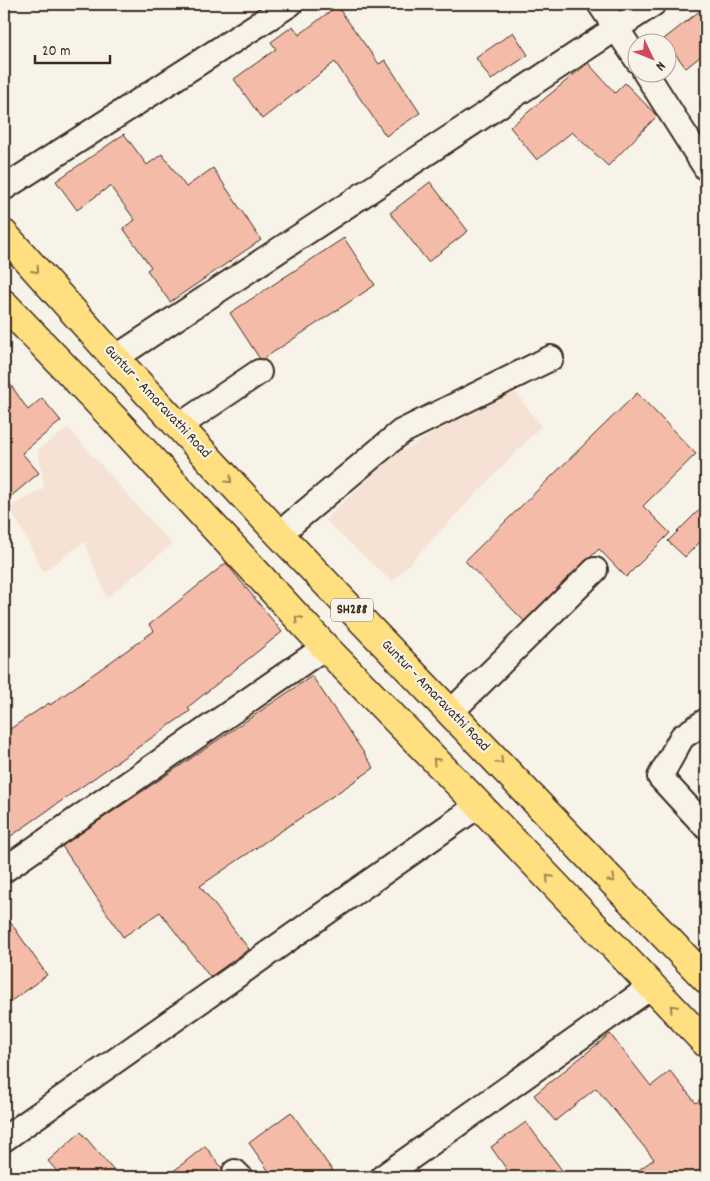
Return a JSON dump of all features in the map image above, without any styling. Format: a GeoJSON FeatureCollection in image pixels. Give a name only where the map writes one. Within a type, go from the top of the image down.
{"type":"FeatureCollection","features":[{"type":"Feature","properties":{"kind":"main road","name":"Guntur - Amaravathi Road"},"geometry":{"type":"LineString","coordinates":[[4,234],[115,358],[279,534],[452,711],[706,979]]}},
{"type":"Feature","properties":{"kind":"main road","name":"SH288"},"geometry":{"type":"LineString","coordinates":[[4,304],[117,422],[325,647],[480,805],[706,1043]]}},
{"type":"Feature","properties":{"kind":"street"},"geometry":{"type":"LineString","coordinates":[[4,188],[290,4]]}},
{"type":"Feature","properties":{"kind":"street"},"geometry":{"type":"LineString","coordinates":[[600,4],[628,46]]}},
{"type":"Feature","properties":{"kind":"street"},"geometry":{"type":"LineString","coordinates":[[115,358],[653,4]]}},
{"type":"Feature","properties":{"kind":"street"},"geometry":{"type":"LineString","coordinates":[[651,82],[706,168]]}},
{"type":"Feature","properties":{"kind":"street"},"geometry":{"type":"LineString","coordinates":[[279,534],[401,432],[551,358]]}},
{"type":"Feature","properties":{"kind":"street"},"geometry":{"type":"LineString","coordinates":[[179,426],[259,372]]}},
{"type":"Feature","properties":{"kind":"street"},"geometry":{"type":"LineString","coordinates":[[452,711],[595,570]]}},
{"type":"Feature","properties":{"kind":"street"},"geometry":{"type":"LineString","coordinates":[[4,870],[325,647]]}},
{"type":"Feature","properties":{"kind":"street"},"geometry":{"type":"LineString","coordinates":[[706,721],[682,737],[660,777],[706,827]]}},
{"type":"Feature","properties":{"kind":"street"},"geometry":{"type":"LineString","coordinates":[[4,1139],[480,805]]}},
{"type":"Feature","properties":{"kind":"street"},"geometry":{"type":"LineString","coordinates":[[383,1177],[652,986]]}},
{"type":"Feature","properties":{"kind":"shaded area"},"geometry":{"type":"Polygon","coordinates":[[[512,387],[541,426],[392,582],[325,520],[387,460],[512,387]]]}},
{"type":"Feature","properties":{"kind":"shaded area"},"geometry":{"type":"Polygon","coordinates":[[[68,428],[172,544],[107,598],[84,542],[43,572],[10,507],[44,488],[38,450],[68,428]]]}},
{"type":"Feature","properties":{"kind":"building"},"geometry":{"type":"Polygon","coordinates":[[[337,6],[379,64],[385,60],[420,113],[386,136],[335,62],[262,119],[234,79],[276,49],[271,42],[293,26],[299,35],[337,6]]]}},
{"type":"Feature","properties":{"kind":"building"},"geometry":{"type":"Polygon","coordinates":[[[706,6],[706,52],[686,68],[678,57],[678,32],[673,32],[706,6]]]}},
{"type":"Feature","properties":{"kind":"building"},"geometry":{"type":"Polygon","coordinates":[[[513,32],[528,55],[491,80],[476,58],[513,32]]]}},
{"type":"Feature","properties":{"kind":"building"},"geometry":{"type":"Polygon","coordinates":[[[588,63],[615,93],[625,83],[657,116],[608,166],[572,132],[537,160],[510,127],[588,63]]]}},
{"type":"Feature","properties":{"kind":"building"},"geometry":{"type":"Polygon","coordinates":[[[124,134],[147,165],[162,154],[186,187],[213,168],[261,240],[170,302],[147,270],[151,267],[123,228],[135,220],[110,186],[77,210],[56,181],[124,134]]]}},
{"type":"Feature","properties":{"kind":"building"},"geometry":{"type":"Polygon","coordinates":[[[430,182],[468,231],[428,262],[390,213],[430,182]]]}},
{"type":"Feature","properties":{"kind":"building"},"geometry":{"type":"Polygon","coordinates":[[[344,238],[375,285],[263,359],[260,359],[230,313],[344,238]]]}},
{"type":"Feature","properties":{"kind":"building"},"geometry":{"type":"Polygon","coordinates":[[[4,375],[28,410],[42,398],[61,421],[22,453],[39,473],[4,502],[4,375]]]}},
{"type":"Feature","properties":{"kind":"building"},"geometry":{"type":"Polygon","coordinates":[[[637,393],[696,454],[643,506],[670,533],[626,577],[599,549],[524,621],[465,561],[637,393]]]}},
{"type":"Feature","properties":{"kind":"building"},"geometry":{"type":"Polygon","coordinates":[[[706,503],[706,536],[685,557],[668,541],[706,503]]]}},
{"type":"Feature","properties":{"kind":"building"},"geometry":{"type":"Polygon","coordinates":[[[226,563],[282,632],[188,707],[190,711],[4,841],[4,733],[49,703],[50,705],[154,631],[149,625],[226,563]]]}},
{"type":"Feature","properties":{"kind":"building"},"geometry":{"type":"Polygon","coordinates":[[[312,676],[374,768],[200,886],[249,949],[210,977],[160,912],[123,937],[62,846],[312,676]]]}},
{"type":"Feature","properties":{"kind":"building"},"geometry":{"type":"Polygon","coordinates":[[[4,913],[47,975],[4,1006],[4,913]]]}},
{"type":"Feature","properties":{"kind":"building"},"geometry":{"type":"Polygon","coordinates":[[[610,1034],[651,1086],[670,1071],[696,1103],[706,1094],[706,1177],[629,1177],[654,1159],[596,1088],[555,1121],[534,1095],[610,1034]]]}},
{"type":"Feature","properties":{"kind":"building"},"geometry":{"type":"Polygon","coordinates":[[[291,1112],[337,1177],[273,1177],[249,1143],[291,1112]]]}},
{"type":"Feature","properties":{"kind":"building"},"geometry":{"type":"Polygon","coordinates":[[[526,1122],[567,1177],[512,1177],[491,1147],[526,1122]]]}},
{"type":"Feature","properties":{"kind":"building"},"geometry":{"type":"Polygon","coordinates":[[[81,1132],[119,1177],[62,1177],[48,1161],[81,1132]]]}},
{"type":"Feature","properties":{"kind":"building"},"geometry":{"type":"Polygon","coordinates":[[[205,1146],[222,1168],[223,1177],[166,1177],[205,1146]]]}}]}
